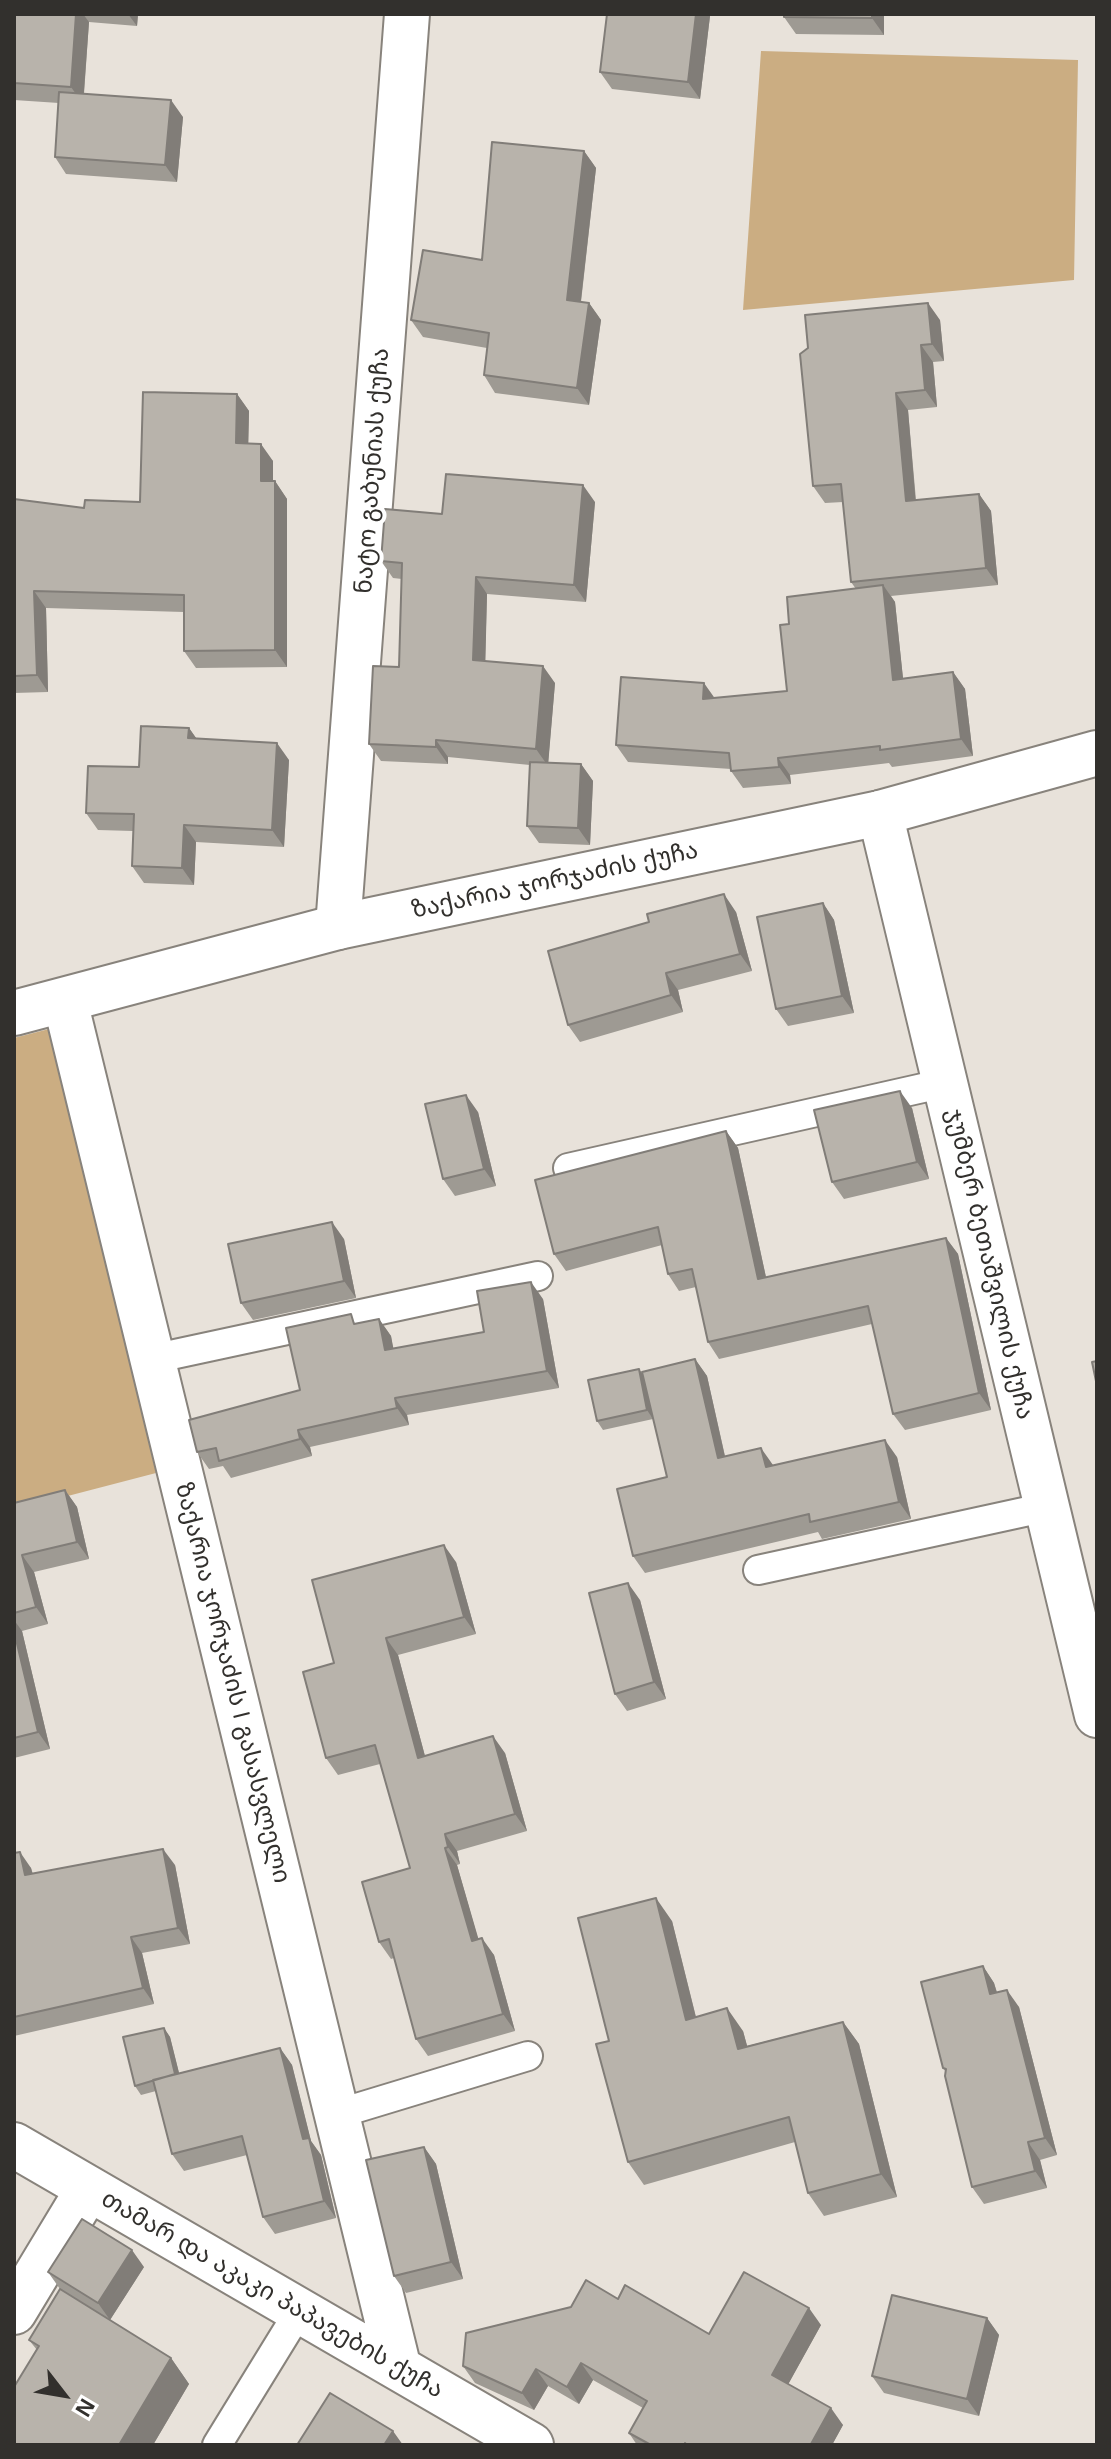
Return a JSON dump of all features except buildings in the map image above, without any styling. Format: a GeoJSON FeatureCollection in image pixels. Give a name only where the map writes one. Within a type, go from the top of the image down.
{"type":"FeatureCollection","features":[{"type":"Feature","properties":{"kind":"street","name":"ნატო გაბუნიას ქუჩა"},"geometry":{"type":"LineString","coordinates":[[338,927],[407,14]]}},
{"type":"Feature","properties":{"kind":"street","name":"ზაქარია ჯორჯაძის ქუჩა"},"geometry":{"type":"LineString","coordinates":[[14,1013],[338,927],[880,813],[1097,753]]}},
{"type":"Feature","properties":{"kind":"street","name":"ჯუმბერ ბეთაშვილის ქუჩა"},"geometry":{"type":"LineString","coordinates":[[880,813],[1097,1715]]}},
{"type":"Feature","properties":{"kind":"street","name":"ზაქარია ჯორჯაძის I გასასვლელი"},"geometry":{"type":"LineString","coordinates":[[65,1001],[398,2365]]}},
{"type":"Feature","properties":{"kind":"street","name":"თამარ და აკაკი პაპავების ქუჩა"},"geometry":{"type":"LineString","coordinates":[[14,2145],[87,2191],[398,2365],[531,2445]]}},
{"type":"Feature","properties":{"kind":"street"},"geometry":{"type":"LineString","coordinates":[[14,2312],[87,2191]]}},
{"type":"Feature","properties":{"kind":"lane"},"geometry":{"type":"LineString","coordinates":[[568,1168],[945,1083]]}},
{"type":"Feature","properties":{"kind":"lane"},"geometry":{"type":"LineString","coordinates":[[152,1359],[538,1276]]}},
{"type":"Feature","properties":{"kind":"lane"},"geometry":{"type":"LineString","coordinates":[[758,1570],[1047,1507]]}},
{"type":"Feature","properties":{"kind":"lane"},"geometry":{"type":"LineString","coordinates":[[337,2114],[528,2056]]}},
{"type":"Feature","properties":{"kind":"lane"},"geometry":{"type":"LineString","coordinates":[[217,2445],[300,2310]]}},
{"type":"Feature","properties":{"kind":"shaded area"},"geometry":{"type":"Polygon","coordinates":[[[761,51],[1078,60],[1074,280],[743,310],[761,51]]]}},
{"type":"Feature","properties":{"kind":"shaded area"},"geometry":{"type":"Polygon","coordinates":[[[53,1028],[156,1473],[14,1510],[14,1038],[53,1028]]]}}]}
